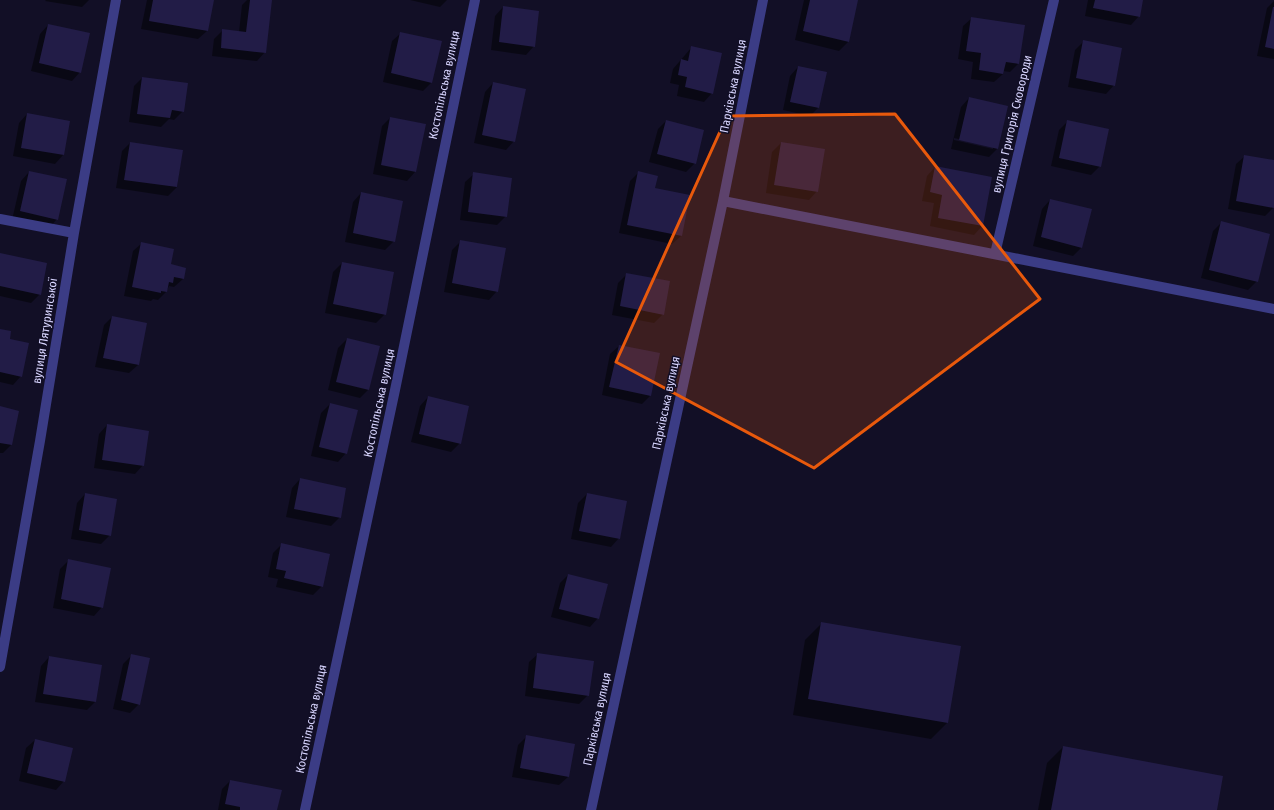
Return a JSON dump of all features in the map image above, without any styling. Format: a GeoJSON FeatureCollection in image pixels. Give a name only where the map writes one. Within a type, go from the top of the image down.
{"type":"FeatureCollection","features":[{"type":"Feature","properties":{"kind":"street","name":"вулиця Лятуринської"},"geometry":{"type":"LineString","coordinates":[[0,667],[40,441],[74,233],[116,0]]}},
{"type":"Feature","properties":{"kind":"street","name":"Костопільська вулиця"},"geometry":{"type":"LineString","coordinates":[[306,810],[475,0]]}},
{"type":"Feature","properties":{"kind":"street","name":"Парківська вулиця"},"geometry":{"type":"LineString","coordinates":[[591,810],[723,201],[763,0]]}},
{"type":"Feature","properties":{"kind":"street","name":"вулиця Григорія Сковороди"},"geometry":{"type":"LineString","coordinates":[[995,254],[1054,0]]}},
{"type":"Feature","properties":{"kind":"street"},"geometry":{"type":"LineString","coordinates":[[723,201],[1274,309]]}},
{"type":"Feature","properties":{"kind":"street"},"geometry":{"type":"LineString","coordinates":[[0,219],[74,233]]}},
{"type":"Feature","properties":{"kind":"highlighted area"},"geometry":{"type":"Polygon","coordinates":[[[895,114],[1040,299],[814,468],[616,362],[727,116],[895,114]]]}},
{"type":"Feature","properties":{"kind":"building"},"geometry":{"type":"Polygon","coordinates":[[[153,0],[214,0],[208,31],[149,21],[153,0]]]}},
{"type":"Feature","properties":{"kind":"building"},"geometry":{"type":"Polygon","coordinates":[[[250,0],[272,0],[266,53],[221,48],[222,29],[246,32],[250,0]]]}},
{"type":"Feature","properties":{"kind":"building"},"geometry":{"type":"Polygon","coordinates":[[[810,0],[858,0],[849,42],[803,31],[810,0]]]}},
{"type":"Feature","properties":{"kind":"building"},"geometry":{"type":"Polygon","coordinates":[[[1095,0],[1143,0],[1140,17],[1093,8],[1095,0]]]}},
{"type":"Feature","properties":{"kind":"building"},"geometry":{"type":"Polygon","coordinates":[[[503,6],[539,11],[535,47],[499,42],[503,6]]]}},
{"type":"Feature","properties":{"kind":"building"},"geometry":{"type":"Polygon","coordinates":[[[1274,7],[1274,49],[1265,47],[1274,7]]]}},
{"type":"Feature","properties":{"kind":"building"},"geometry":{"type":"Polygon","coordinates":[[[971,17],[1025,25],[1019,64],[1006,62],[1003,74],[979,70],[981,53],[966,51],[971,17]]]}},
{"type":"Feature","properties":{"kind":"building"},"geometry":{"type":"Polygon","coordinates":[[[48,24],[90,33],[81,73],[39,63],[48,24]]]}},
{"type":"Feature","properties":{"kind":"building"},"geometry":{"type":"Polygon","coordinates":[[[400,32],[442,41],[432,83],[391,73],[400,32]]]}},
{"type":"Feature","properties":{"kind":"building"},"geometry":{"type":"Polygon","coordinates":[[[1083,40],[1122,48],[1115,86],[1076,78],[1083,40]]]}},
{"type":"Feature","properties":{"kind":"building"},"geometry":{"type":"Polygon","coordinates":[[[691,46],[722,53],[713,94],[685,87],[687,77],[678,75],[681,59],[688,61],[691,46]]]}},
{"type":"Feature","properties":{"kind":"building"},"geometry":{"type":"Polygon","coordinates":[[[798,66],[827,72],[819,108],[790,102],[798,66]]]}},
{"type":"Feature","properties":{"kind":"building"},"geometry":{"type":"Polygon","coordinates":[[[142,77],[188,83],[184,112],[172,110],[170,118],[137,114],[142,77]]]}},
{"type":"Feature","properties":{"kind":"building"},"geometry":{"type":"Polygon","coordinates":[[[493,82],[526,89],[515,142],[482,135],[493,82]]]}},
{"type":"Feature","properties":{"kind":"building"},"geometry":{"type":"Polygon","coordinates":[[[969,97],[1008,106],[998,149],[959,140],[969,97]]]}},
{"type":"Feature","properties":{"kind":"building"},"geometry":{"type":"Polygon","coordinates":[[[27,113],[70,121],[64,155],[21,148],[27,113]]]}},
{"type":"Feature","properties":{"kind":"building"},"geometry":{"type":"Polygon","coordinates":[[[390,117],[426,124],[416,172],[381,165],[390,117]]]}},
{"type":"Feature","properties":{"kind":"building"},"geometry":{"type":"Polygon","coordinates":[[[666,120],[704,130],[696,164],[657,154],[666,120]]]}},
{"type":"Feature","properties":{"kind":"building"},"geometry":{"type":"Polygon","coordinates":[[[1067,120],[1109,129],[1101,167],[1059,158],[1067,120]]]}},
{"type":"Feature","properties":{"kind":"building"},"geometry":{"type":"Polygon","coordinates":[[[130,142],[183,150],[177,187],[124,180],[130,142]]]}},
{"type":"Feature","properties":{"kind":"building"},"geometry":{"type":"Polygon","coordinates":[[[781,142],[825,149],[818,192],[774,185],[781,142]]]}},
{"type":"Feature","properties":{"kind":"building"},"geometry":{"type":"Polygon","coordinates":[[[1244,155],[1274,160],[1274,208],[1236,201],[1244,155]]]}},
{"type":"Feature","properties":{"kind":"building"},"geometry":{"type":"Polygon","coordinates":[[[935,166],[992,177],[983,226],[938,218],[942,195],[930,192],[935,166]]]}},
{"type":"Feature","properties":{"kind":"building"},"geometry":{"type":"Polygon","coordinates":[[[29,171],[67,179],[58,220],[20,211],[29,171]]]}},
{"type":"Feature","properties":{"kind":"building"},"geometry":{"type":"Polygon","coordinates":[[[638,171],[658,176],[655,188],[690,195],[682,236],[627,225],[638,171]]]}},
{"type":"Feature","properties":{"kind":"building"},"geometry":{"type":"Polygon","coordinates":[[[473,172],[512,178],[507,217],[468,212],[473,172]]]}},
{"type":"Feature","properties":{"kind":"building"},"geometry":{"type":"Polygon","coordinates":[[[361,192],[403,201],[395,242],[353,233],[361,192]]]}},
{"type":"Feature","properties":{"kind":"building"},"geometry":{"type":"Polygon","coordinates":[[[1050,199],[1092,209],[1082,248],[1041,237],[1050,199]]]}},
{"type":"Feature","properties":{"kind":"building"},"geometry":{"type":"Polygon","coordinates":[[[1221,221],[1270,234],[1258,282],[1209,270],[1221,221]]]}},
{"type":"Feature","properties":{"kind":"building"},"geometry":{"type":"Polygon","coordinates":[[[460,240],[506,248],[498,292],[452,283],[460,240]]]}},
{"type":"Feature","properties":{"kind":"building"},"geometry":{"type":"Polygon","coordinates":[[[141,242],[174,249],[171,264],[186,268],[184,279],[174,277],[173,283],[169,282],[167,292],[161,291],[161,293],[132,287],[141,242]]]}},
{"type":"Feature","properties":{"kind":"building"},"geometry":{"type":"Polygon","coordinates":[[[0,253],[47,263],[41,295],[0,286],[0,253]]]}},
{"type":"Feature","properties":{"kind":"building"},"geometry":{"type":"Polygon","coordinates":[[[342,262],[394,272],[386,315],[333,304],[342,262]]]}},
{"type":"Feature","properties":{"kind":"building"},"geometry":{"type":"Polygon","coordinates":[[[626,273],[670,281],[664,315],[620,306],[626,273]]]}},
{"type":"Feature","properties":{"kind":"building"},"geometry":{"type":"Polygon","coordinates":[[[112,316],[147,323],[139,365],[103,358],[112,316]]]}},
{"type":"Feature","properties":{"kind":"building"},"geometry":{"type":"Polygon","coordinates":[[[0,329],[11,331],[10,339],[29,343],[22,377],[0,372],[0,329]]]}},
{"type":"Feature","properties":{"kind":"building"},"geometry":{"type":"Polygon","coordinates":[[[347,338],[380,346],[369,390],[336,382],[347,338]]]}},
{"type":"Feature","properties":{"kind":"building"},"geometry":{"type":"Polygon","coordinates":[[[619,345],[660,353],[651,396],[609,387],[619,345]]]}},
{"type":"Feature","properties":{"kind":"building"},"geometry":{"type":"Polygon","coordinates":[[[428,396],[469,406],[461,444],[419,434],[428,396]]]}},
{"type":"Feature","properties":{"kind":"building"},"geometry":{"type":"Polygon","coordinates":[[[330,403],[358,410],[347,454],[319,447],[330,403]]]}},
{"type":"Feature","properties":{"kind":"building"},"geometry":{"type":"Polygon","coordinates":[[[0,406],[19,411],[12,445],[0,443],[0,406]]]}},
{"type":"Feature","properties":{"kind":"building"},"geometry":{"type":"Polygon","coordinates":[[[107,424],[149,431],[144,466],[102,460],[107,424]]]}},
{"type":"Feature","properties":{"kind":"building"},"geometry":{"type":"Polygon","coordinates":[[[300,478],[346,488],[341,518],[294,509],[300,478]]]}},
{"type":"Feature","properties":{"kind":"building"},"geometry":{"type":"Polygon","coordinates":[[[85,493],[117,499],[111,536],[79,530],[85,493]]]}},
{"type":"Feature","properties":{"kind":"building"},"geometry":{"type":"Polygon","coordinates":[[[587,493],[627,501],[620,539],[579,531],[587,493]]]}},
{"type":"Feature","properties":{"kind":"building"},"geometry":{"type":"Polygon","coordinates":[[[281,543],[330,554],[323,587],[284,578],[286,571],[276,569],[281,543]]]}},
{"type":"Feature","properties":{"kind":"building"},"geometry":{"type":"Polygon","coordinates":[[[68,559],[111,568],[103,608],[61,599],[68,559]]]}},
{"type":"Feature","properties":{"kind":"building"},"geometry":{"type":"Polygon","coordinates":[[[568,574],[608,584],[599,619],[559,609],[568,574]]]}},
{"type":"Feature","properties":{"kind":"building"},"geometry":{"type":"Polygon","coordinates":[[[821,622],[961,646],[948,723],[808,699],[821,622]]]}},
{"type":"Feature","properties":{"kind":"building"},"geometry":{"type":"Polygon","coordinates":[[[537,653],[594,661],[589,696],[533,688],[537,653]]]}},
{"type":"Feature","properties":{"kind":"building"},"geometry":{"type":"Polygon","coordinates":[[[131,654],[150,658],[140,705],[121,700],[131,654]]]}},
{"type":"Feature","properties":{"kind":"building"},"geometry":{"type":"Polygon","coordinates":[[[49,656],[102,665],[96,702],[43,694],[49,656]]]}},
{"type":"Feature","properties":{"kind":"building"},"geometry":{"type":"Polygon","coordinates":[[[526,735],[575,744],[569,777],[520,768],[526,735]]]}},
{"type":"Feature","properties":{"kind":"building"},"geometry":{"type":"Polygon","coordinates":[[[35,739],[73,748],[65,782],[27,773],[35,739]]]}},
{"type":"Feature","properties":{"kind":"building"},"geometry":{"type":"Polygon","coordinates":[[[1063,746],[1223,776],[1217,810],[1051,810],[1063,746]]]}},
{"type":"Feature","properties":{"kind":"building"},"geometry":{"type":"Polygon","coordinates":[[[230,780],[282,790],[277,810],[240,810],[240,807],[225,804],[230,780]]]}}]}
